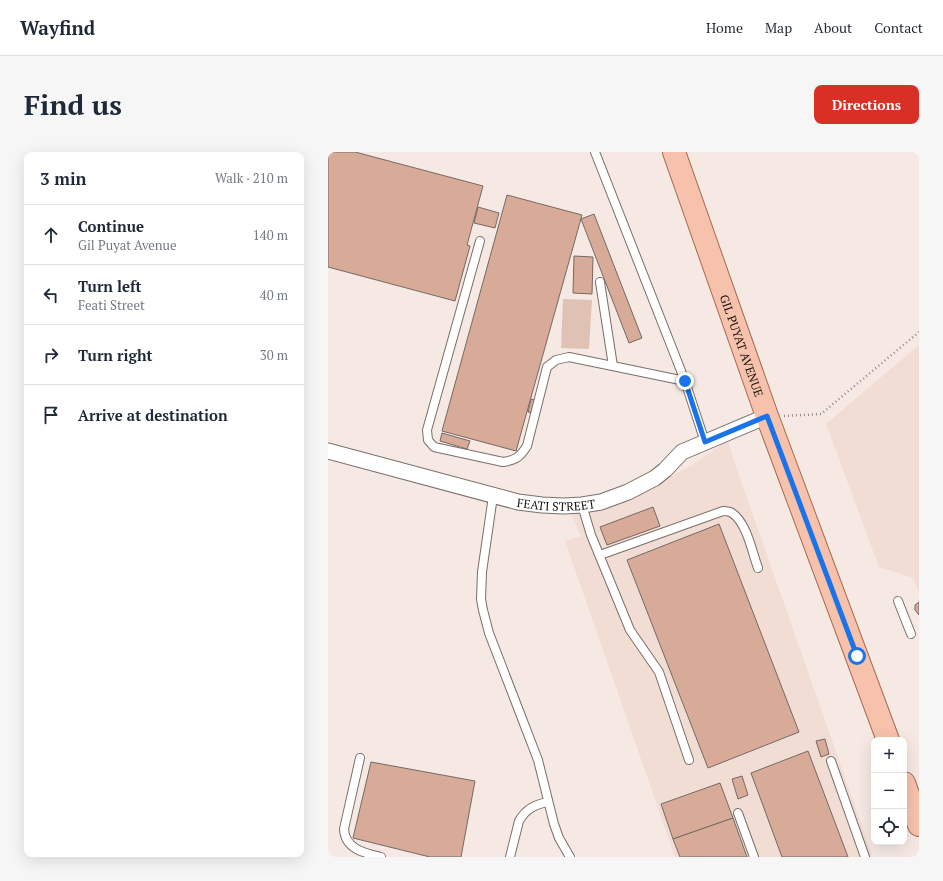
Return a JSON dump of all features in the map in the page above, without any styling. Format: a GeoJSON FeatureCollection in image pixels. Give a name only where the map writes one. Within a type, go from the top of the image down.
{"type":"FeatureCollection","features":[{"type":"Feature","properties":{"kind":"main road","name":"GIL PUYAT AVENUE"},"geometry":{"type":"LineString","coordinates":[[674,152],[767,416],[887,737]]}},
{"type":"Feature","properties":{"kind":"main road"},"geometry":{"type":"LineString","coordinates":[[907,791],[919,825]]}},
{"type":"Feature","properties":{"kind":"street","name":"FEATI STREET"},"geometry":{"type":"LineString","coordinates":[[328,451],[493,496],[542,505],[582,505],[601,502],[642,486],[665,470],[682,452],[767,416]]}},
{"type":"Feature","properties":{"kind":"lane"},"geometry":{"type":"LineString","coordinates":[[595,152],[685,381],[705,442]]}},
{"type":"Feature","properties":{"kind":"lane"},"geometry":{"type":"LineString","coordinates":[[480,240],[427,430],[428,440],[434,447],[503,462],[512,460],[521,455],[527,446],[547,367],[556,360],[569,357],[685,381]]}},
{"type":"Feature","properties":{"kind":"lane"},"geometry":{"type":"LineString","coordinates":[[600,282],[613,366]]}},
{"type":"Feature","properties":{"kind":"lane"},"geometry":{"type":"LineString","coordinates":[[493,496],[482,572],[481,599],[483,610],[489,633],[538,760],[547,802],[559,838],[570,857]]}},
{"type":"Feature","properties":{"kind":"lane"},"geometry":{"type":"LineString","coordinates":[[582,505],[630,630],[659,672],[689,760]]}},
{"type":"Feature","properties":{"kind":"lane"},"geometry":{"type":"LineString","coordinates":[[600,555],[723,510],[731,512],[738,518],[744,527],[758,568]]}},
{"type":"Feature","properties":{"kind":"lane"},"geometry":{"type":"LineString","coordinates":[[898,602],[911,634]]}},
{"type":"Feature","properties":{"kind":"lane"},"geometry":{"type":"LineString","coordinates":[[360,758],[344,829],[344,835],[350,845],[356,849],[381,857]]}},
{"type":"Feature","properties":{"kind":"lane"},"geometry":{"type":"LineString","coordinates":[[831,761],[865,857]]}},
{"type":"Feature","properties":{"kind":"lane"},"geometry":{"type":"LineString","coordinates":[[510,857],[519,821],[522,816],[536,804],[547,802]]}},
{"type":"Feature","properties":{"kind":"lane"},"geometry":{"type":"LineString","coordinates":[[738,813],[754,857]]}},
{"type":"Feature","properties":{"kind":"path"},"geometry":{"type":"LineString","coordinates":[[767,416],[821,414],[919,332]]}},
{"type":"Feature","properties":{"kind":"shaded area"},"geometry":{"type":"Polygon","coordinates":[[[563,299],[592,300],[589,349],[561,348],[563,299]]]}},
{"type":"Feature","properties":{"kind":"shaded area"},"geometry":{"type":"Polygon","coordinates":[[[919,345],[919,592],[913,578],[879,567],[826,424],[919,345]]]}},
{"type":"Feature","properties":{"kind":"shaded area"},"geometry":{"type":"Polygon","coordinates":[[[728,440],[873,857],[675,857],[565,541],[581,536],[571,514],[647,488],[689,467],[728,440]]]}},
{"type":"Feature","properties":{"kind":"building"},"geometry":{"type":"Polygon","coordinates":[[[328,152],[355,152],[483,186],[467,245],[470,246],[455,301],[328,267],[328,152]]]}},
{"type":"Feature","properties":{"kind":"building"},"geometry":{"type":"Polygon","coordinates":[[[507,195],[582,215],[516,451],[442,431],[507,195]]]}},
{"type":"Feature","properties":{"kind":"building"},"geometry":{"type":"Polygon","coordinates":[[[478,207],[499,213],[495,228],[474,223],[478,207]]]}},
{"type":"Feature","properties":{"kind":"building"},"geometry":{"type":"Polygon","coordinates":[[[594,214],[642,338],[629,343],[581,219],[594,214]]]}},
{"type":"Feature","properties":{"kind":"building"},"geometry":{"type":"Polygon","coordinates":[[[574,256],[593,257],[592,294],[573,293],[574,256]]]}},
{"type":"Feature","properties":{"kind":"building"},"geometry":{"type":"Polygon","coordinates":[[[531,399],[537,401],[534,413],[528,412],[531,399]]]}},
{"type":"Feature","properties":{"kind":"building"},"geometry":{"type":"Polygon","coordinates":[[[442,433],[470,441],[467,449],[440,441],[442,433]]]}},
{"type":"Feature","properties":{"kind":"building"},"geometry":{"type":"Polygon","coordinates":[[[653,507],[660,526],[607,545],[600,527],[653,507]]]}},
{"type":"Feature","properties":{"kind":"building"},"geometry":{"type":"Polygon","coordinates":[[[719,524],[799,732],[708,768],[627,560],[719,524]]]}},
{"type":"Feature","properties":{"kind":"building"},"geometry":{"type":"Polygon","coordinates":[[[919,602],[919,615],[915,610],[915,605],[919,602]]]}},
{"type":"Feature","properties":{"kind":"building"},"geometry":{"type":"Polygon","coordinates":[[[825,739],[829,754],[821,757],[816,741],[825,739]]]}},
{"type":"Feature","properties":{"kind":"building"},"geometry":{"type":"Polygon","coordinates":[[[808,751],[848,857],[782,857],[751,773],[808,751]]]}},
{"type":"Feature","properties":{"kind":"building"},"geometry":{"type":"Polygon","coordinates":[[[371,762],[475,781],[461,857],[430,857],[353,838],[371,762]]]}},
{"type":"Feature","properties":{"kind":"building"},"geometry":{"type":"Polygon","coordinates":[[[742,776],[748,795],[738,799],[732,779],[742,776]]]}},
{"type":"Feature","properties":{"kind":"building"},"geometry":{"type":"Polygon","coordinates":[[[720,783],[733,818],[673,839],[661,804],[720,783]]]}},
{"type":"Feature","properties":{"kind":"building"},"geometry":{"type":"Polygon","coordinates":[[[733,818],[747,857],[680,857],[673,839],[733,818]]]}},
{"type":"Feature","properties":{"kind":"route"},"geometry":{"type":"LineString","coordinates":[[685,381],[705,442],[767,416],[857,656]]}}]}
